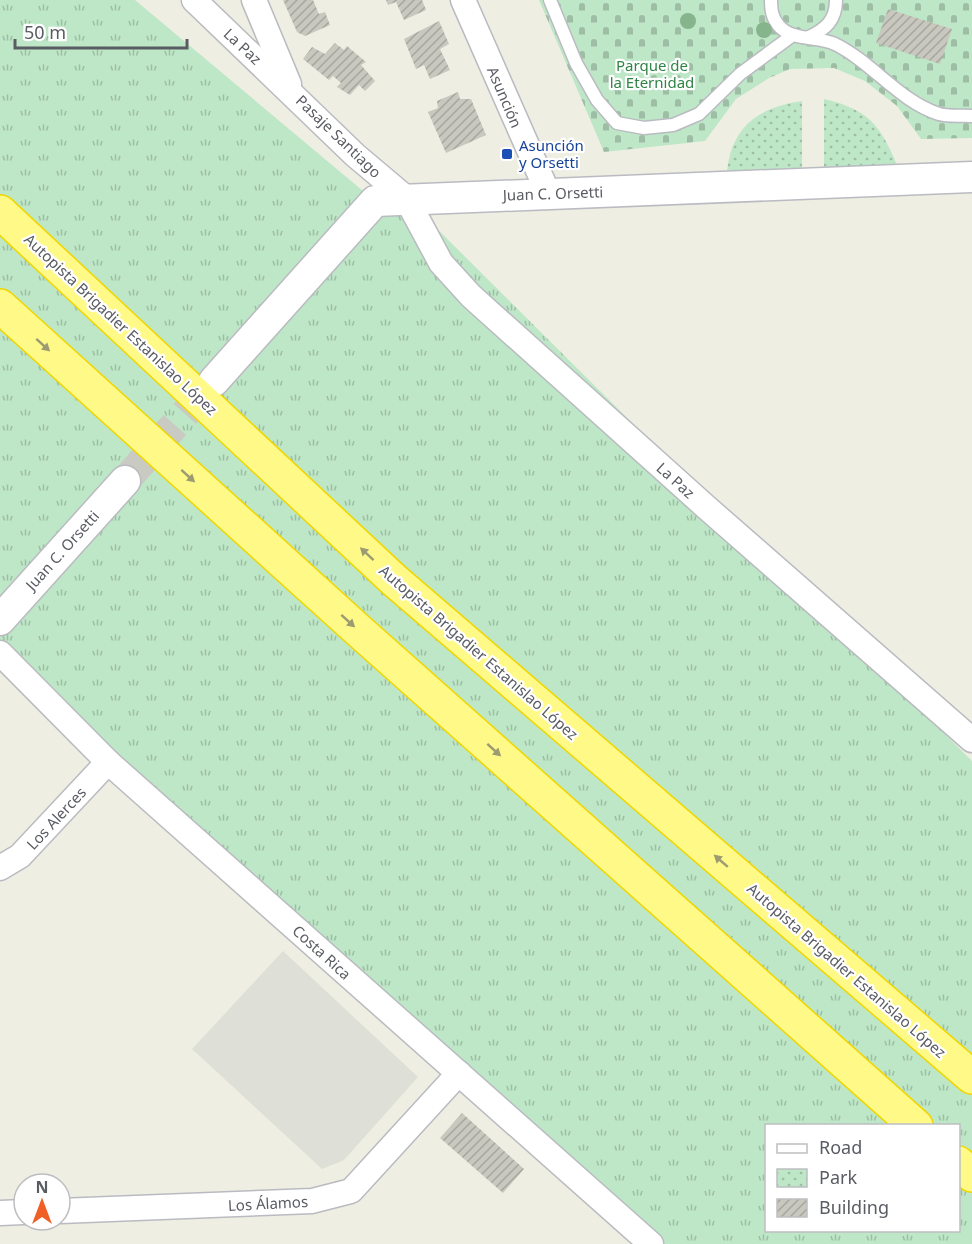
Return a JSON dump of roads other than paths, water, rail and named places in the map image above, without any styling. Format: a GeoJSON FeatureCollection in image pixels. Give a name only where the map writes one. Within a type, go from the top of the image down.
{"type":"FeatureCollection","features":[{"type":"Feature","properties":{"kind":"highway","name":"Autopista Brigadier Estanislao López"},"geometry":{"type":"LineString","coordinates":[[0,212],[394,580],[972,1077]]}},
{"type":"Feature","properties":{"kind":"highway"},"geometry":{"type":"LineString","coordinates":[[0,306],[358,630],[915,1124]]}},
{"type":"Feature","properties":{"kind":"highway"},"geometry":{"type":"LineString","coordinates":[[960,1165],[972,1175]]}},
{"type":"Feature","properties":{"kind":"street","name":"La Paz"},"geometry":{"type":"LineString","coordinates":[[194,0],[293,93]]}},
{"type":"Feature","properties":{"kind":"street","name":"Pasaje Santiago"},"geometry":{"type":"LineString","coordinates":[[254,0],[293,93],[355,155],[406,198]]}},
{"type":"Feature","properties":{"kind":"street","name":"Asunción"},"geometry":{"type":"LineString","coordinates":[[463,0],[548,193]]}},
{"type":"Feature","properties":{"kind":"street","name":"Juan C. Orsetti"},"geometry":{"type":"LineString","coordinates":[[214,381],[375,201],[972,177]]}},
{"type":"Feature","properties":{"kind":"street","name":"La Paz"},"geometry":{"type":"LineString","coordinates":[[406,198],[441,263],[471,296],[706,507],[972,740]]}},
{"type":"Feature","properties":{"kind":"street","name":"Juan C. Orsetti"},"geometry":{"type":"LineString","coordinates":[[0,620],[125,481]]}},
{"type":"Feature","properties":{"kind":"street","name":"Costa Rica"},"geometry":{"type":"LineString","coordinates":[[0,653],[108,762],[651,1244]]}},
{"type":"Feature","properties":{"kind":"street","name":"Los Alerces"},"geometry":{"type":"LineString","coordinates":[[0,868],[20,856],[108,762]]}},
{"type":"Feature","properties":{"kind":"street","name":"Los Álamos"},"geometry":{"type":"LineString","coordinates":[[72,1210],[312,1201],[351,1191],[459,1073]]}},
{"type":"Feature","properties":{"kind":"lane"},"geometry":{"type":"LineString","coordinates":[[550,0],[576,63],[597,100],[617,123],[644,128],[673,125],[699,114],[740,74],[793,35]]}},
{"type":"Feature","properties":{"kind":"lane"},"geometry":{"type":"LineString","coordinates":[[771,0],[771,13],[780,27],[793,35],[827,40],[858,55],[898,92],[940,114],[972,116]]}},
{"type":"Feature","properties":{"kind":"lane"},"geometry":{"type":"LineString","coordinates":[[809,37],[824,30],[834,18],[836,0]]}},
{"type":"Feature","properties":{"kind":"tunnel"},"geometry":{"type":"LineString","coordinates":[[125,481],[214,381]]}},
{"type":"Feature","properties":{"kind":"place","name":"Asunción y Orsetti"},"geometry":{"type":"Point","coordinates":[507,154]}},
{"type":"Feature","properties":{"kind":"park label","name":"Parque de la Eternidad"},"geometry":{"type":"Point","coordinates":[652,74]}}]}
